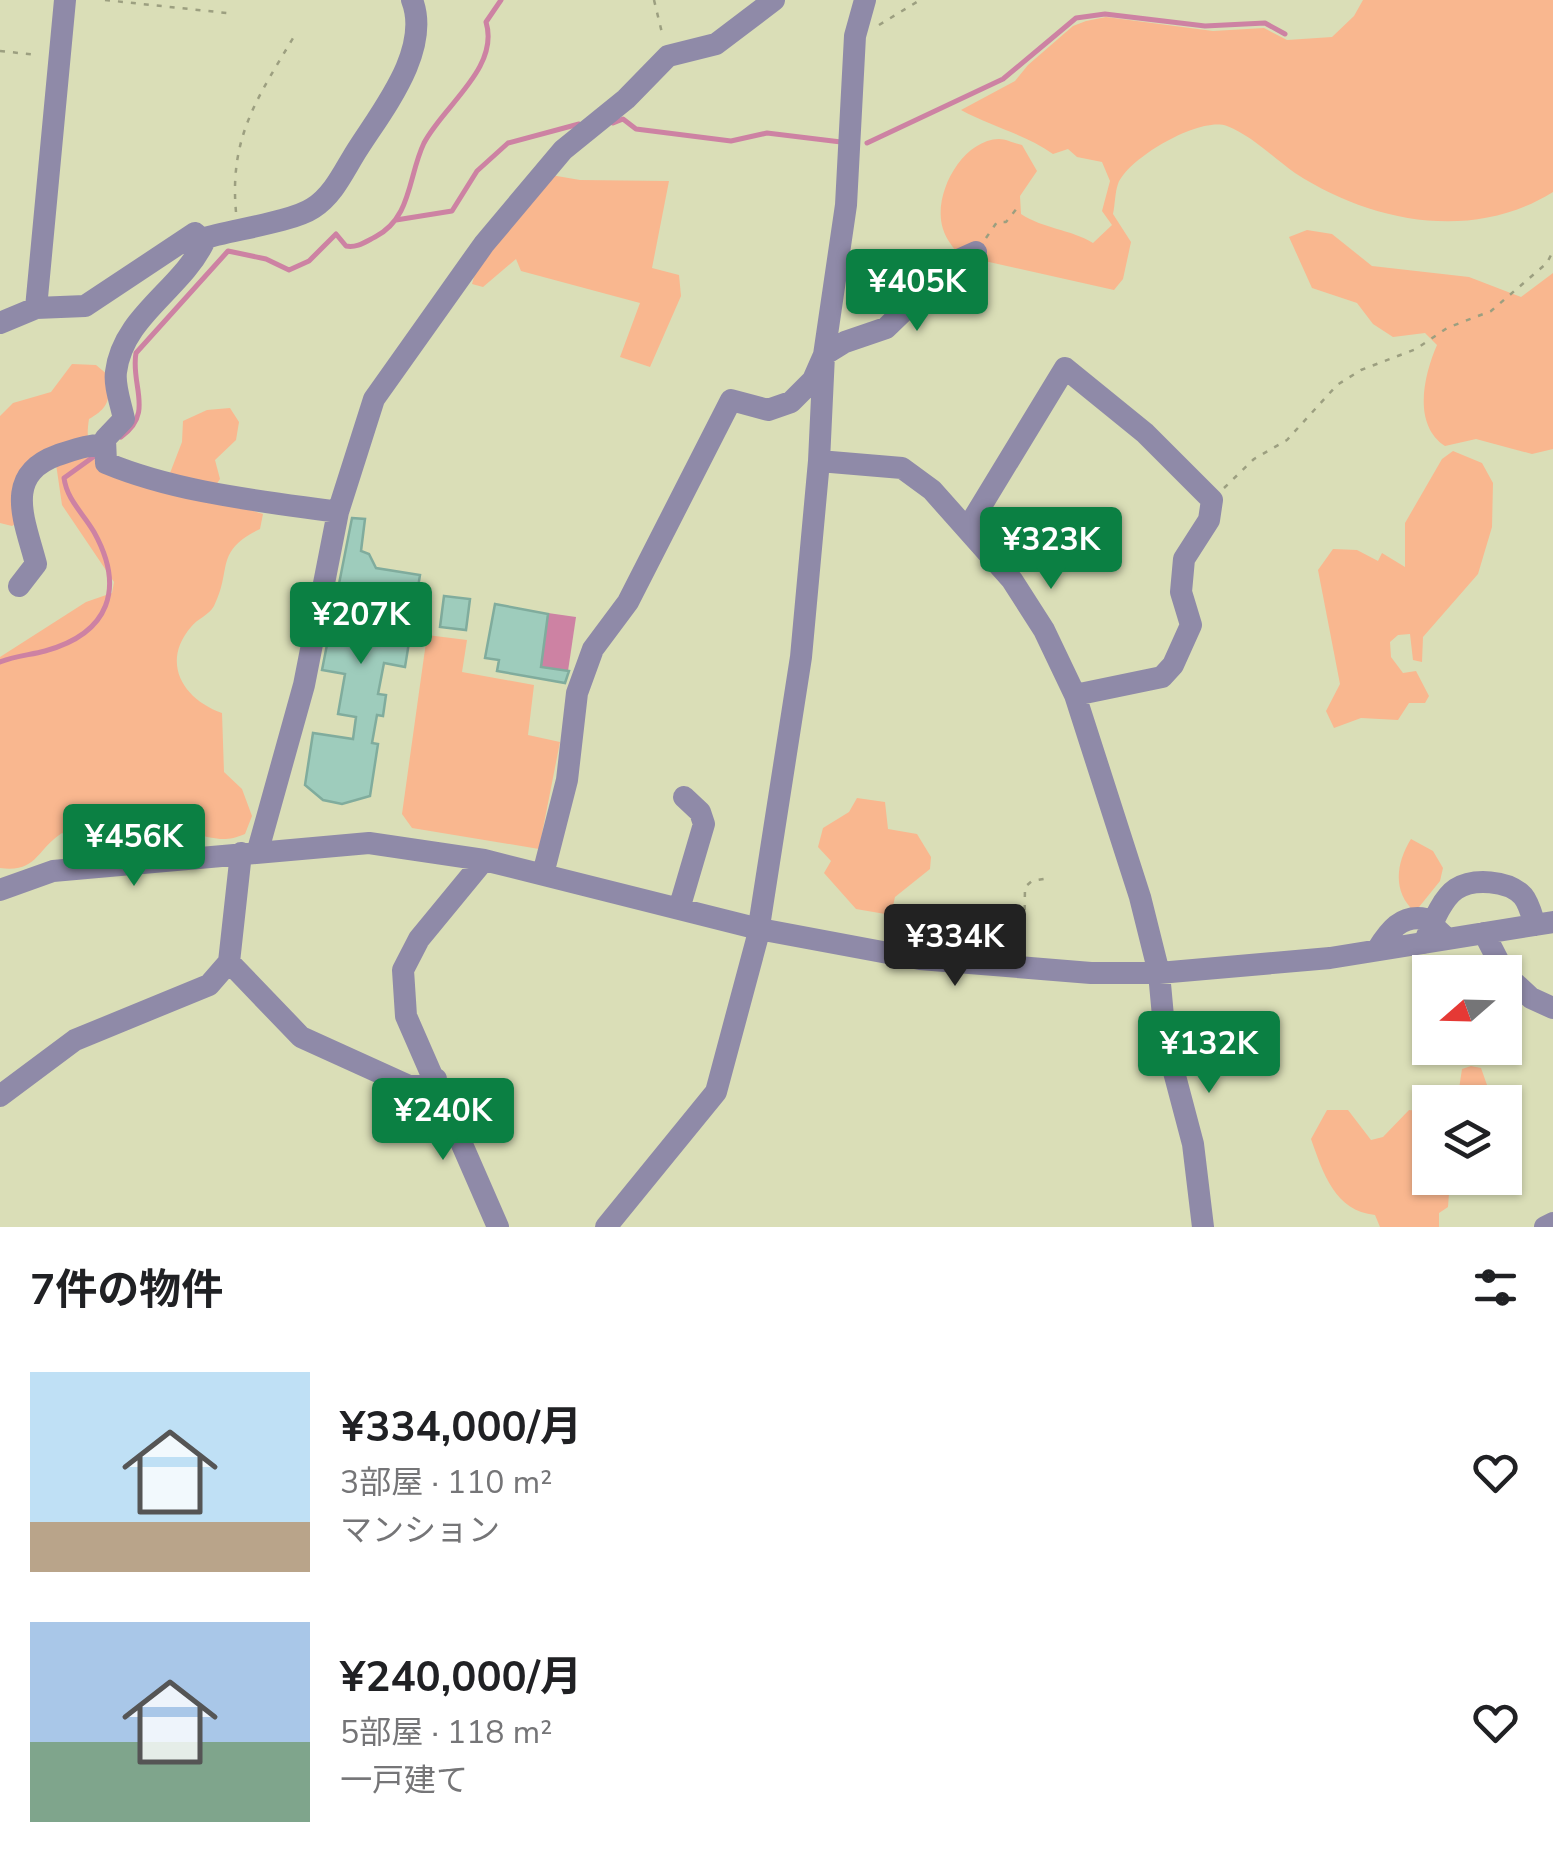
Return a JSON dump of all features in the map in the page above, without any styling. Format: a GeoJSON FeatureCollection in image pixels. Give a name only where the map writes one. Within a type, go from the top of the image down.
{"type":"FeatureCollection","features":[{"type":"Feature","properties":{"kind":"street"},"geometry":{"type":"LineString","coordinates":[[36,308],[65,0]]}},
{"type":"Feature","properties":{"kind":"street"},"geometry":{"type":"LineString","coordinates":[[202,239],[308,212],[328,198],[397,90],[410,59],[418,15],[412,0]]}},
{"type":"Feature","properties":{"kind":"street"},"geometry":{"type":"LineString","coordinates":[[0,1096],[75,1040],[209,985],[229,962],[250,852],[304,685],[338,512],[374,399],[484,244],[563,150],[626,99],[668,56],[716,44],[774,0]]}},
{"type":"Feature","properties":{"kind":"street"},"geometry":{"type":"LineString","coordinates":[[606,1227],[716,1092],[759,929],[801,657],[819,461],[824,355],[846,204],[855,36],[865,0]]}},
{"type":"Feature","properties":{"kind":"street"},"geometry":{"type":"LineString","coordinates":[[0,323],[36,308],[85,306],[195,233],[202,239]]}},
{"type":"Feature","properties":{"kind":"street"},"geometry":{"type":"LineString","coordinates":[[202,239],[200,251],[170,289],[124,336],[115,375],[124,418],[105,439],[106,463],[132,474],[258,501],[338,512]]}},
{"type":"Feature","properties":{"kind":"street"},"geometry":{"type":"LineString","coordinates":[[543,874],[567,780],[577,693],[593,649],[628,602],[732,400],[768,410],[792,402],[813,380],[824,355],[845,342],[886,328],[917,298],[936,270],[976,252]]}},
{"type":"Feature","properties":{"kind":"street"},"geometry":{"type":"LineString","coordinates":[[967,529],[1065,368],[1146,433],[1212,500],[1209,520],[1184,559],[1182,592],[1190,625],[1173,665],[1162,677],[1076,695]]}},
{"type":"Feature","properties":{"kind":"street"},"geometry":{"type":"LineString","coordinates":[[20,586],[36,564],[20,507],[26,476],[43,461],[95,444],[106,445]]}},
{"type":"Feature","properties":{"kind":"street"},"geometry":{"type":"LineString","coordinates":[[819,461],[902,468],[932,490],[1012,580],[1044,630],[1076,695],[1140,897],[1159,973],[1165,1038],[1193,1144],[1203,1227]]}},
{"type":"Feature","properties":{"kind":"street"},"geometry":{"type":"LineString","coordinates":[[679,909],[704,824],[700,812],[684,798]]}},
{"type":"Feature","properties":{"kind":"street"},"geometry":{"type":"LineString","coordinates":[[0,890],[53,870],[369,842],[484,860],[759,929],[920,960],[1040,971],[1159,973],[1330,958],[1434,935],[1484,933],[1544,923],[1524,897],[1511,888],[1484,882],[1453,890],[1434,935]]}},
{"type":"Feature","properties":{"kind":"street"},"geometry":{"type":"LineString","coordinates":[[484,860],[419,939],[402,970],[406,1016],[498,1227]]}},
{"type":"Feature","properties":{"kind":"street"},"geometry":{"type":"LineString","coordinates":[[1484,933],[1495,955]]}},
{"type":"Feature","properties":{"kind":"street"},"geometry":{"type":"LineString","coordinates":[[229,962],[301,1037],[409,1086],[423,1086],[436,1079]]}},
{"type":"Feature","properties":{"kind":"street"},"geometry":{"type":"LineString","coordinates":[[1522,990],[1553,1008]]}},
{"type":"Feature","properties":{"kind":"street"},"geometry":{"type":"LineString","coordinates":[[1545,1227],[1553,1222]]}},
{"type":"Feature","properties":{"kind":"path"},"geometry":{"type":"LineString","coordinates":[[105,0],[226,13]]}},
{"type":"Feature","properties":{"kind":"path"},"geometry":{"type":"LineString","coordinates":[[654,0],[668,56]]}},
{"type":"Feature","properties":{"kind":"path"},"geometry":{"type":"LineString","coordinates":[[855,36],[902,14],[920,0]]}},
{"type":"Feature","properties":{"kind":"path"},"geometry":{"type":"LineString","coordinates":[[238,227],[234,187],[244,122],[296,33]]}},
{"type":"Feature","properties":{"kind":"path"},"geometry":{"type":"LineString","coordinates":[[0,51],[60,57]]}},
{"type":"Feature","properties":{"kind":"path"},"geometry":{"type":"LineString","coordinates":[[976,252],[997,222],[1006,222],[1018,207]]}},
{"type":"Feature","properties":{"kind":"path"},"geometry":{"type":"LineString","coordinates":[[1212,500],[1254,459],[1287,440],[1337,385],[1361,370],[1416,350],[1446,328],[1491,311],[1547,263],[1553,251]]}},
{"type":"Feature","properties":{"kind":"path"},"geometry":{"type":"LineString","coordinates":[[1024,960],[1025,887],[1032,880],[1048,878]]}},
{"type":"Feature","properties":{"kind":"shaded area"},"geometry":{"type":"Polygon","coordinates":[[[1363,0],[1553,0],[1553,192],[1522,208],[1490,217],[1423,220],[1389,214],[1325,190],[1246,136],[1227,126],[1215,125],[1200,127],[1166,142],[1124,174],[1118,184],[1113,214],[1131,242],[1123,279],[1114,290],[989,262],[966,262],[947,238],[942,201],[953,172],[973,149],[999,139],[1022,145],[1037,171],[1020,196],[1021,214],[1093,243],[1112,225],[1102,211],[1110,181],[1102,162],[1077,157],[1068,149],[1053,154],[961,110],[1015,81],[1073,26],[1106,17],[1213,31],[1264,28],[1287,40],[1332,37],[1354,16],[1363,0]]]}},
{"type":"Feature","properties":{"kind":"shaded area"},"geometry":{"type":"Polygon","coordinates":[[[551,175],[580,180],[669,181],[652,268],[679,275],[681,296],[650,367],[620,357],[640,303],[521,271],[516,259],[483,287],[472,284],[476,270],[551,175]]]}},
{"type":"Feature","properties":{"kind":"shaded area"},"geometry":{"type":"Polygon","coordinates":[[[1307,230],[1332,234],[1372,266],[1469,277],[1521,297],[1553,273],[1553,449],[1532,454],[1476,439],[1445,446],[1435,437],[1425,412],[1425,384],[1437,345],[1425,333],[1393,337],[1373,324],[1357,303],[1312,288],[1289,237],[1307,230]]]}},
{"type":"Feature","properties":{"kind":"shaded area"},"geometry":{"type":"Polygon","coordinates":[[[72,364],[96,365],[108,375],[107,401],[89,419],[88,426],[89,443],[98,465],[165,486],[182,442],[183,421],[207,410],[230,408],[239,422],[236,440],[215,460],[220,479],[208,497],[263,514],[260,529],[245,537],[230,554],[214,606],[182,640],[177,667],[187,690],[222,713],[224,772],[242,789],[252,816],[245,834],[231,838],[184,834],[153,846],[144,833],[132,827],[113,849],[93,852],[62,833],[29,864],[0,868],[0,657],[86,602],[112,593],[114,582],[62,505],[55,457],[37,460],[29,515],[12,526],[0,523],[0,416],[13,403],[51,392],[72,364]]]}},
{"type":"Feature","properties":{"kind":"shaded area"},"geometry":{"type":"Polygon","coordinates":[[[1453,451],[1482,463],[1493,483],[1492,527],[1478,574],[1423,637],[1422,662],[1413,660],[1410,634],[1398,635],[1390,642],[1391,657],[1403,673],[1416,671],[1429,696],[1425,703],[1409,703],[1398,720],[1361,718],[1334,728],[1326,711],[1340,684],[1318,570],[1333,549],[1357,550],[1378,561],[1382,553],[1405,567],[1405,523],[1442,459],[1453,451]]]}},
{"type":"Feature","properties":{"kind":"shaded area"},"geometry":{"type":"Polygon","coordinates":[[[548,613],[576,617],[568,671],[541,667],[548,613]]]}},
{"type":"Feature","properties":{"kind":"shaded area"},"geometry":{"type":"Polygon","coordinates":[[[427,635],[467,640],[462,672],[534,685],[528,735],[560,742],[539,849],[412,828],[402,814],[427,635]]]}},
{"type":"Feature","properties":{"kind":"shaded area"},"geometry":{"type":"Polygon","coordinates":[[[857,798],[885,802],[888,829],[917,834],[931,857],[930,869],[895,897],[891,915],[856,909],[824,873],[831,861],[818,847],[823,828],[849,812],[857,798]]]}},
{"type":"Feature","properties":{"kind":"shaded area"},"geometry":{"type":"Polygon","coordinates":[[[1411,839],[1433,851],[1443,868],[1440,881],[1415,912],[1403,896],[1399,877],[1411,839]]]}},
{"type":"Feature","properties":{"kind":"shaded area"},"geometry":{"type":"Polygon","coordinates":[[[1481,1068],[1487,1085],[1460,1085],[1462,1069],[1481,1068]]]}},
{"type":"Feature","properties":{"kind":"shaded area"},"geometry":{"type":"Polygon","coordinates":[[[1327,1110],[1348,1110],[1371,1140],[1383,1137],[1412,1110],[1412,1195],[1449,1195],[1448,1207],[1439,1213],[1439,1227],[1380,1227],[1375,1215],[1350,1206],[1332,1188],[1311,1139],[1327,1110]]]}},
{"type":"Feature","properties":{"kind":"building"},"geometry":{"type":"Polygon","coordinates":[[[352,518],[365,519],[361,551],[369,554],[376,568],[420,575],[405,667],[384,663],[378,694],[386,695],[383,716],[377,715],[372,743],[378,744],[370,796],[342,804],[323,800],[305,785],[313,733],[353,739],[356,717],[338,714],[345,674],[322,670],[352,518]]]}},
{"type":"Feature","properties":{"kind":"building"},"geometry":{"type":"Polygon","coordinates":[[[444,596],[470,599],[466,630],[440,627],[444,596]]]}},
{"type":"Feature","properties":{"kind":"building"},"geometry":{"type":"Polygon","coordinates":[[[495,604],[548,614],[541,667],[569,671],[565,683],[497,671],[499,660],[485,658],[495,604]]]}},
{"type":"Feature","properties":{"kind":"waterway"},"geometry":{"type":"LineString","coordinates":[[121,437],[131,428],[139,408],[136,353],[228,251],[266,259],[289,270],[309,261],[336,234],[346,246],[357,245],[375,237],[396,219],[424,143],[478,71],[488,39],[486,22],[501,0]]}},
{"type":"Feature","properties":{"kind":"waterway"},"geometry":{"type":"LineString","coordinates":[[867,143],[1003,79],[1076,18],[1105,14],[1205,26],[1265,23],[1285,34]]}},
{"type":"Feature","properties":{"kind":"waterway"},"geometry":{"type":"LineString","coordinates":[[613,123],[623,119],[636,129],[731,141],[767,133],[841,142]]}},
{"type":"Feature","properties":{"kind":"waterway"},"geometry":{"type":"LineString","coordinates":[[396,220],[452,211],[477,171],[508,143],[579,124]]}},
{"type":"Feature","properties":{"kind":"waterway"},"geometry":{"type":"LineString","coordinates":[[0,662],[67,643],[84,633],[106,606],[109,572],[103,552],[72,500],[64,478],[96,455]]}}]}
